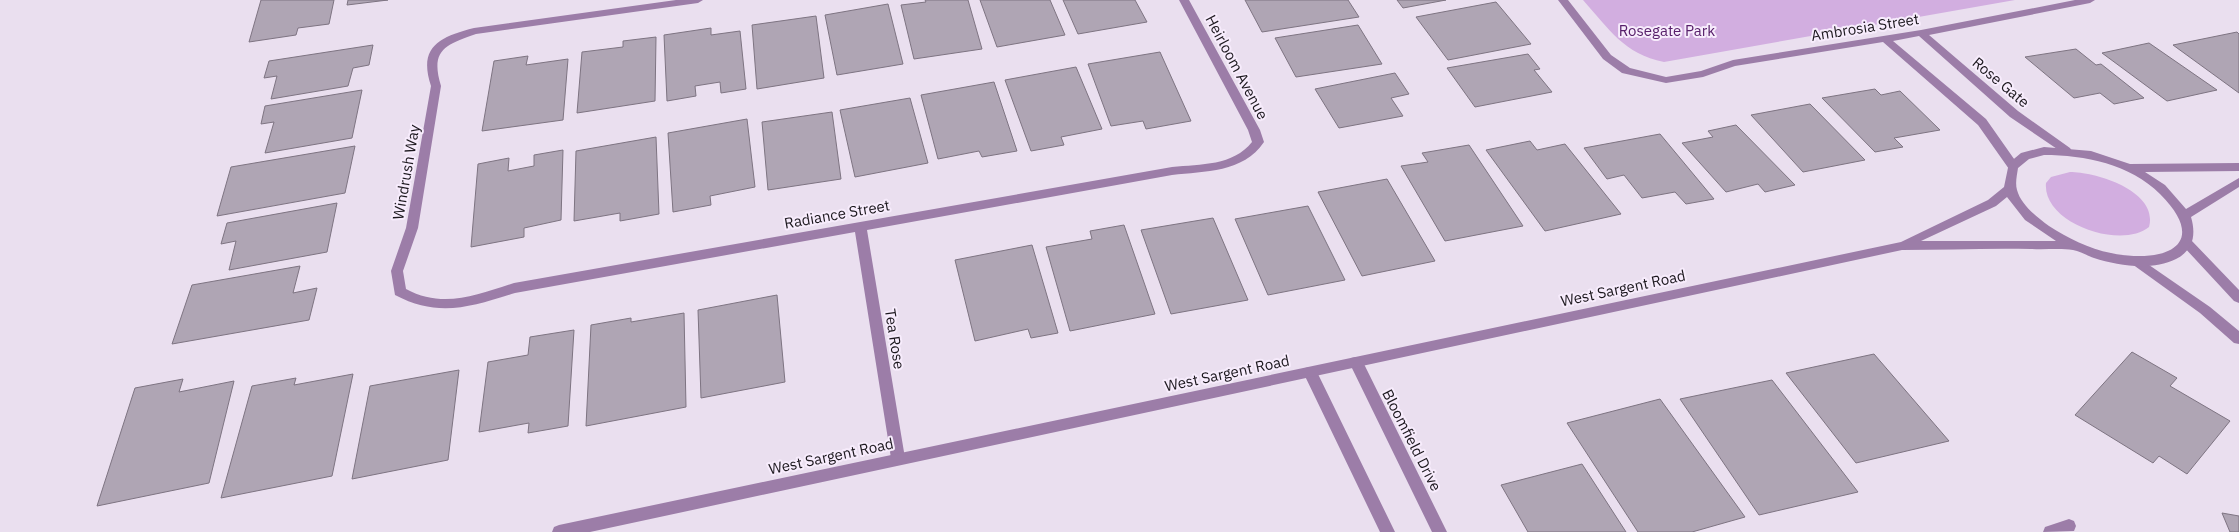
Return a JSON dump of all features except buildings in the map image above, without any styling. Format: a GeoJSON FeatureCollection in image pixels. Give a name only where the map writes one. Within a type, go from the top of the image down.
{"type":"FeatureCollection","features":[{"type":"Feature","properties":{"kind":"street","name":"Windrush Way"},"geometry":{"type":"LineString","coordinates":[[423,303],[400,292],[397,272],[412,228],[436,86],[431,72],[430,60],[436,49],[451,39],[474,31],[698,0]]}},
{"type":"Feature","properties":{"kind":"street","name":"Heirloom Avenue"},"geometry":{"type":"LineString","coordinates":[[1184,0],[1254,130],[1258,142],[1254,150]]}},
{"type":"Feature","properties":{"kind":"street","name":"Ambrosia Street"},"geometry":{"type":"LineString","coordinates":[[1563,0],[1607,57],[1626,71],[1666,80],[1703,74],[1733,63],[1921,33],[2090,0]]}},
{"type":"Feature","properties":{"kind":"street","name":"Rose Gate"},"geometry":{"type":"LineString","coordinates":[[1921,33],[2014,114],[2066,150]]}},
{"type":"Feature","properties":{"kind":"street"},"geometry":{"type":"LineString","coordinates":[[1885,39],[1982,122],[2013,166]]}},
{"type":"Feature","properties":{"kind":"street","name":"Radiance Street"},"geometry":{"type":"LineString","coordinates":[[423,303],[448,304],[478,299],[514,288],[1162,172],[1224,165],[1242,160],[1254,150]]}},
{"type":"Feature","properties":{"kind":"street"},"geometry":{"type":"LineString","coordinates":[[2066,150],[2097,156],[2128,168],[2152,181],[2165,192],[2185,215],[2190,235],[2186,244],[2176,254],[2159,260],[2136,261],[2106,256],[2076,246],[2052,234],[2032,219],[2017,203],[2010,188],[2013,166],[2025,156],[2044,151],[2066,150]]}},
{"type":"Feature","properties":{"kind":"street"},"geometry":{"type":"LineString","coordinates":[[2128,168],[2239,167]]}},
{"type":"Feature","properties":{"kind":"street"},"geometry":{"type":"LineString","coordinates":[[2185,215],[2239,182]]}},
{"type":"Feature","properties":{"kind":"street","name":"West Sargent Road"},"geometry":{"type":"LineString","coordinates":[[1902,246],[1992,203],[2010,188]]}},
{"type":"Feature","properties":{"kind":"street","name":"Tea Rose"},"geometry":{"type":"LineString","coordinates":[[860,226],[898,458]]}},
{"type":"Feature","properties":{"kind":"street","name":"West Sargent Road"},"geometry":{"type":"LineString","coordinates":[[559,532],[898,458],[1902,246],[1999,244],[2076,246]]}},
{"type":"Feature","properties":{"kind":"street"},"geometry":{"type":"LineString","coordinates":[[2186,244],[2239,298]]}},
{"type":"Feature","properties":{"kind":"street"},"geometry":{"type":"LineString","coordinates":[[2136,261],[2205,310],[2239,339]]}},
{"type":"Feature","properties":{"kind":"street","name":"Bloomfield Drive"},"geometry":{"type":"LineString","coordinates":[[1356,362],[1440,532]]}},
{"type":"Feature","properties":{"kind":"street"},"geometry":{"type":"LineString","coordinates":[[1310,372],[1388,532]]}},
{"type":"Feature","properties":{"kind":"street"},"geometry":{"type":"LineString","coordinates":[[2050,532],[2069,526]]}},
{"type":"Feature","properties":{"kind":"green space","name":"Rosegate Park"},"geometry":{"type":"Polygon","coordinates":[[[1583,0],[2015,0],[1664,62],[1638,53],[1628,47],[1618,39],[1583,0]]]}},
{"type":"Feature","properties":{"kind":"green space"},"geometry":{"type":"Polygon","coordinates":[[[2070,172],[2109,180],[2135,194],[2145,203],[2150,214],[2149,227],[2136,233],[2121,235],[2103,234],[2085,229],[2069,221],[2056,210],[2048,197],[2046,183],[2051,177],[2070,172]]]}}]}
